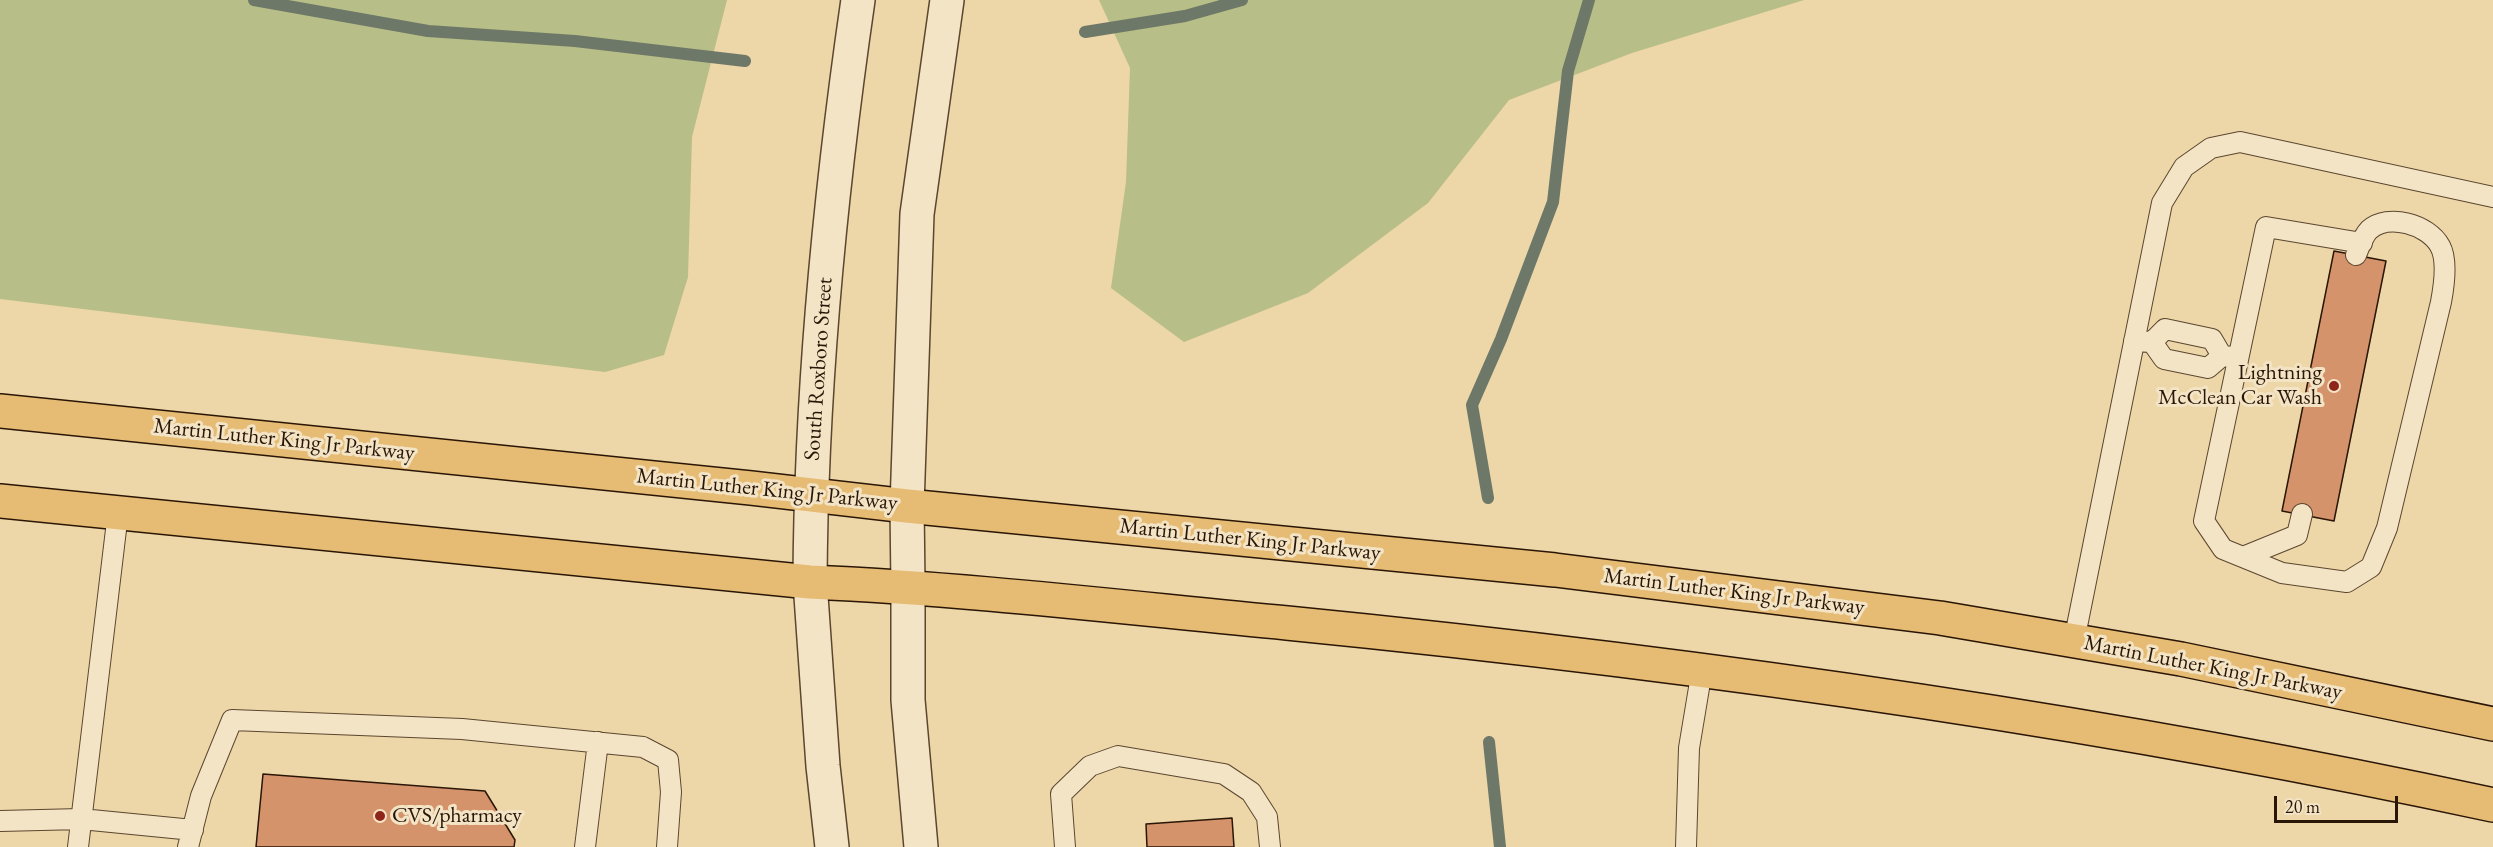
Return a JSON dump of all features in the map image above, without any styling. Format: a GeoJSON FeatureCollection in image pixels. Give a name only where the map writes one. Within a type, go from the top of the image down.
{"type":"FeatureCollection","features":[{"type":"Feature","properties":{"kind":"main road","name":"Martin Luther King Jr Parkway"},"geometry":{"type":"LineString","coordinates":[[0,411],[811,494],[907,506],[1555,570],[1940,618],[2181,659],[2493,724]]}},
{"type":"Feature","properties":{"kind":"main road"},"geometry":{"type":"LineString","coordinates":[[0,501],[810,582],[908,586],[1486,643],[1818,685],[2071,724],[2368,778],[2493,805]]}},
{"type":"Feature","properties":{"kind":"street","name":"South Roxboro Street"},"geometry":{"type":"LineString","coordinates":[[832,847],[823,766],[810,582],[811,494],[815,395],[832,191],[858,0]]}},
{"type":"Feature","properties":{"kind":"street"},"geometry":{"type":"LineString","coordinates":[[921,847],[908,700],[907,506],[917,214],[947,0]]}},
{"type":"Feature","properties":{"kind":"lane"},"geometry":{"type":"LineString","coordinates":[[2074,641],[2143,341],[2162,202],[2184,167],[2211,148],[2240,142],[2493,197]]}},
{"type":"Feature","properties":{"kind":"lane"},"geometry":{"type":"LineString","coordinates":[[2387,222],[2406,223],[2426,232],[2440,246],[2445,275],[2437,321],[2387,528],[2371,567],[2347,582],[2282,573],[2223,549],[2204,521],[2230,356],[2266,227],[2359,249],[2369,230],[2387,222]]}},
{"type":"Feature","properties":{"kind":"lane"},"geometry":{"type":"LineString","coordinates":[[2143,341],[2165,329],[2211,339],[2230,356]]}},
{"type":"Feature","properties":{"kind":"lane"},"geometry":{"type":"LineString","coordinates":[[2143,341],[2164,359],[2208,368],[2230,356]]}},
{"type":"Feature","properties":{"kind":"lane"},"geometry":{"type":"LineString","coordinates":[[78,847],[118,513]]}},
{"type":"Feature","properties":{"kind":"lane"},"geometry":{"type":"LineString","coordinates":[[2243,557],[2297,535],[2302,514]]}},
{"type":"Feature","properties":{"kind":"lane"},"geometry":{"type":"LineString","coordinates":[[1686,847],[1689,748],[1702,670]]}},
{"type":"Feature","properties":{"kind":"lane"},"geometry":{"type":"LineString","coordinates":[[0,821],[81,819],[190,839],[201,796],[232,720],[462,729],[642,747],[668,760],[671,792],[667,847]]}},
{"type":"Feature","properties":{"kind":"lane"},"geometry":{"type":"LineString","coordinates":[[585,847],[598,742]]}},
{"type":"Feature","properties":{"kind":"lane"},"geometry":{"type":"LineString","coordinates":[[1065,847],[1062,794],[1090,766],[1118,756],[1224,774],[1251,792],[1267,817],[1270,847]]}},
{"type":"Feature","properties":{"kind":"green space"},"geometry":{"type":"Polygon","coordinates":[[[0,0],[727,0],[692,137],[688,277],[664,355],[605,372],[0,299],[0,0]]]}},
{"type":"Feature","properties":{"kind":"green space"},"geometry":{"type":"Polygon","coordinates":[[[1099,0],[1804,0],[1632,53],[1509,100],[1428,203],[1308,293],[1184,342],[1111,288],[1126,182],[1130,68],[1099,0]]]}},
{"type":"Feature","properties":{"kind":"building","name":"Lightning McClean Car Wash"},"geometry":{"type":"Polygon","coordinates":[[[2334,251],[2386,261],[2334,521],[2282,511],[2334,251]]]}},
{"type":"Feature","properties":{"kind":"building","name":"CVS/pharmacy"},"geometry":{"type":"Polygon","coordinates":[[[263,774],[485,791],[515,840],[514,847],[256,847],[263,774]]]}},
{"type":"Feature","properties":{"kind":"building"},"geometry":{"type":"Polygon","coordinates":[[[1232,818],[1234,847],[1147,847],[1146,824],[1232,818]]]}},
{"type":"Feature","properties":{"kind":"waterway"},"geometry":{"type":"LineString","coordinates":[[254,0],[428,31],[575,41],[745,61]]}},
{"type":"Feature","properties":{"kind":"waterway"},"geometry":{"type":"LineString","coordinates":[[1085,32],[1185,16],[1242,0]]}},
{"type":"Feature","properties":{"kind":"waterway"},"geometry":{"type":"LineString","coordinates":[[1488,498],[1472,405],[1501,339],[1553,202],[1568,71],[1589,0]]}},
{"type":"Feature","properties":{"kind":"waterway"},"geometry":{"type":"LineString","coordinates":[[1489,742],[1500,847]]}},
{"type":"Feature","properties":{"kind":"place","name":"Lightning McClean Car Wash"},"geometry":{"type":"Point","coordinates":[2334,386]}},
{"type":"Feature","properties":{"kind":"place","name":"CVS/pharmacy"},"geometry":{"type":"Point","coordinates":[380,816]}}]}
